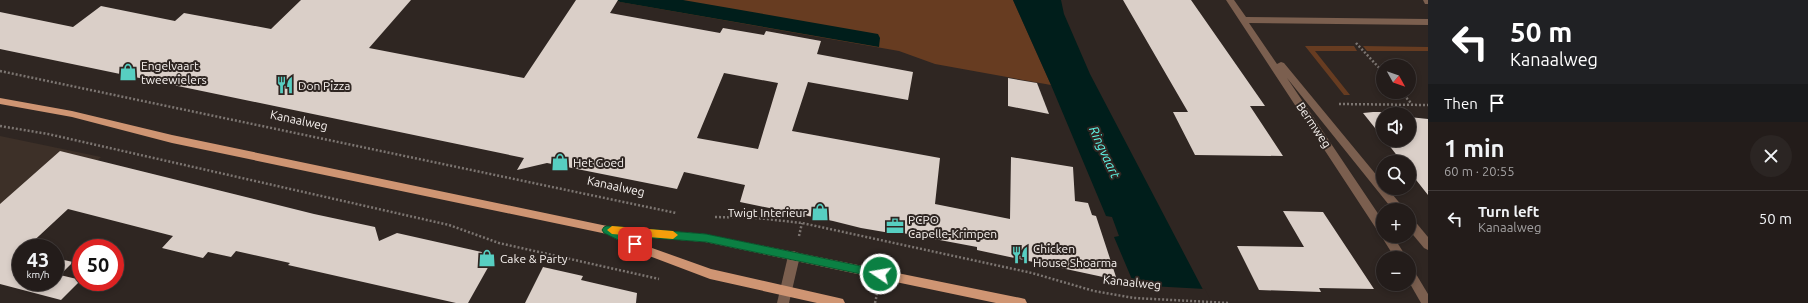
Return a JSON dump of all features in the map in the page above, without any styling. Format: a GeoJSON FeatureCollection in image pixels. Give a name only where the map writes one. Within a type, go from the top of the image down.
{"type":"FeatureCollection","features":[{"type":"Feature","properties":{"kind":"main road"},"geometry":{"type":"LineString","coordinates":[[0,101],[72,114],[172,139],[607,230],[706,238],[1021,303]]}},
{"type":"Feature","properties":{"kind":"main road"},"geometry":{"type":"LineString","coordinates":[[607,230],[648,251],[710,274],[839,303]]}},
{"type":"Feature","properties":{"kind":"street","name":"Bermweg"},"geometry":{"type":"LineString","coordinates":[[1230,0],[1376,219]]}},
{"type":"Feature","properties":{"kind":"street","name":"Bermweg"},"geometry":{"type":"LineString","coordinates":[[1244,20],[1393,203]]}},
{"type":"Feature","properties":{"kind":"street"},"geometry":{"type":"LineString","coordinates":[[1244,20],[1428,22]]}},
{"type":"Feature","properties":{"kind":"street"},"geometry":{"type":"LineString","coordinates":[[1416,230],[1428,245]]}},
{"type":"Feature","properties":{"kind":"street"},"geometry":{"type":"LineString","coordinates":[[783,303],[794,256]]}},
{"type":"Feature","properties":{"kind":"street"},"geometry":{"type":"LineString","coordinates":[[1416,284],[1427,303]]}},
{"type":"Feature","properties":{"kind":"path"},"geometry":{"type":"LineString","coordinates":[[1356,43],[1376,64]]}},
{"type":"Feature","properties":{"kind":"path","name":"Kanaalweg"},"geometry":{"type":"LineString","coordinates":[[0,71],[680,214]]}},
{"type":"Feature","properties":{"kind":"path"},"geometry":{"type":"LineString","coordinates":[[1407,99],[1412,104]]}},
{"type":"Feature","properties":{"kind":"path"},"geometry":{"type":"LineString","coordinates":[[1336,104],[1428,105]]}},
{"type":"Feature","properties":{"kind":"path"},"geometry":{"type":"LineString","coordinates":[[0,126],[48,134],[449,225],[499,243],[665,281]]}},
{"type":"Feature","properties":{"kind":"path","name":"Kanaalweg"},"geometry":{"type":"LineString","coordinates":[[709,217],[780,219],[1032,273],[1094,292],[1134,298],[1229,303]]}},
{"type":"Feature","properties":{"kind":"shaded area"},"geometry":{"type":"Polygon","coordinates":[[[617,0],[1013,0],[1051,85],[935,64],[899,51],[620,2],[617,0]]]}},
{"type":"Feature","properties":{"kind":"shaded area"},"geometry":{"type":"Polygon","coordinates":[[[1305,46],[1354,46],[1357,51],[1315,51],[1350,95],[1344,95],[1305,46]]]}},
{"type":"Feature","properties":{"kind":"shaded area"},"geometry":{"type":"Polygon","coordinates":[[[1363,46],[1428,47],[1428,51],[1367,51],[1363,46]]]}},
{"type":"Feature","properties":{"kind":"shaded area"},"geometry":{"type":"Polygon","coordinates":[[[0,136],[101,157],[0,249],[0,136]]]}},
{"type":"Feature","properties":{"kind":"water"},"geometry":{"type":"Polygon","coordinates":[[[617,0],[683,0],[878,34],[880,38],[879,47],[620,2],[617,0]]]}},
{"type":"Feature","properties":{"kind":"water","name":"Ringvaart"},"geometry":{"type":"Polygon","coordinates":[[[1013,0],[1061,0],[1064,14],[1090,74],[1210,303],[1142,303],[1114,237],[1119,236],[1112,217],[1106,216],[1051,85],[1013,0]]]}},
{"type":"Feature","properties":{"kind":"pier"},"geometry":{"type":"Polygon","coordinates":[[[1132,285],[1205,289],[1212,303],[1140,303],[1132,285]]]}},
{"type":"Feature","properties":{"kind":"building"},"geometry":{"type":"Polygon","coordinates":[[[301,0],[411,0],[369,48],[524,78],[576,0],[618,0],[610,13],[720,33],[723,28],[764,35],[766,31],[821,41],[817,54],[913,72],[908,100],[808,82],[792,131],[940,158],[935,204],[1010,219],[1011,157],[1073,167],[1075,201],[1088,203],[1092,215],[1096,216],[1117,280],[977,250],[977,247],[897,232],[896,234],[861,228],[740,202],[745,185],[684,172],[677,189],[547,163],[517,170],[524,158],[0,49],[0,12],[73,27],[101,6],[175,21],[184,13],[271,29],[301,0]],[[724,73],[697,138],[758,149],[778,83],[724,73]]]}},
{"type":"Feature","properties":{"kind":"building"},"geometry":{"type":"Polygon","coordinates":[[[1123,0],[1191,0],[1265,106],[1250,106],[1283,156],[1195,155],[1173,112],[1188,112],[1123,0]]]}},
{"type":"Feature","properties":{"kind":"building"},"geometry":{"type":"Polygon","coordinates":[[[1008,78],[1037,83],[1049,114],[1008,106],[1008,78]]]}},
{"type":"Feature","properties":{"kind":"building"},"geometry":{"type":"Polygon","coordinates":[[[1376,112],[1376,129],[1363,113],[1376,112]]]}},
{"type":"Feature","properties":{"kind":"building"},"geometry":{"type":"Polygon","coordinates":[[[1416,118],[1428,119],[1428,195],[1416,180],[1416,155],[1397,155],[1390,147],[1416,147],[1416,118]]]}},
{"type":"Feature","properties":{"kind":"building"},"geometry":{"type":"Polygon","coordinates":[[[60,151],[314,214],[375,227],[379,241],[397,233],[495,255],[468,303],[456,303],[288,265],[290,263],[236,251],[231,257],[208,252],[203,258],[162,248],[173,236],[68,209],[36,239],[12,239],[12,287],[0,284],[0,204],[60,151]]]}},
{"type":"Feature","properties":{"kind":"building"},"geometry":{"type":"Polygon","coordinates":[[[1283,211],[1323,212],[1374,289],[1319,288],[1321,292],[1259,290],[1237,246],[1304,247],[1283,211]]]}},
{"type":"Feature","properties":{"kind":"building"},"geometry":{"type":"Polygon","coordinates":[[[64,260],[72,263],[64,271],[64,260]]]}},
{"type":"Feature","properties":{"kind":"building"},"geometry":{"type":"Polygon","coordinates":[[[543,267],[583,276],[581,280],[637,293],[636,303],[525,303],[543,267]]]}},
{"type":"Feature","properties":{"kind":"building"},"geometry":{"type":"Polygon","coordinates":[[[64,276],[72,278],[72,289],[61,300],[27,291],[64,291],[64,276]]]}},
{"type":"Feature","properties":{"kind":"slow traffic"},"geometry":{"type":"LineString","coordinates":[[612,230],[673,235]]}},
{"type":"Feature","properties":{"kind":"place","name":"Engelvaart tweewielers"},"geometry":{"type":"Point","coordinates":[128,72]}},
{"type":"Feature","properties":{"kind":"place","name":"Don Pizza"},"geometry":{"type":"Point","coordinates":[285,85]}},
{"type":"Feature","properties":{"kind":"place","name":"Het Goed"},"geometry":{"type":"Point","coordinates":[560,162]}},
{"type":"Feature","properties":{"kind":"place","name":"Twigt Interieur"},"geometry":{"type":"Point","coordinates":[820,212]}},
{"type":"Feature","properties":{"kind":"place","name":"PCPO Capelle-Krimpen"},"geometry":{"type":"Point","coordinates":[895,226]}},
{"type":"Feature","properties":{"kind":"place","name":"Chicken House Shoarma"},"geometry":{"type":"Point","coordinates":[1020,255]}},
{"type":"Feature","properties":{"kind":"place","name":"Cake & Party"},"geometry":{"type":"Point","coordinates":[487,258]}},
{"type":"Feature","properties":{"kind":"route"},"geometry":{"type":"LineString","coordinates":[[635,244],[607,230],[706,238],[880,274]]}}]}
